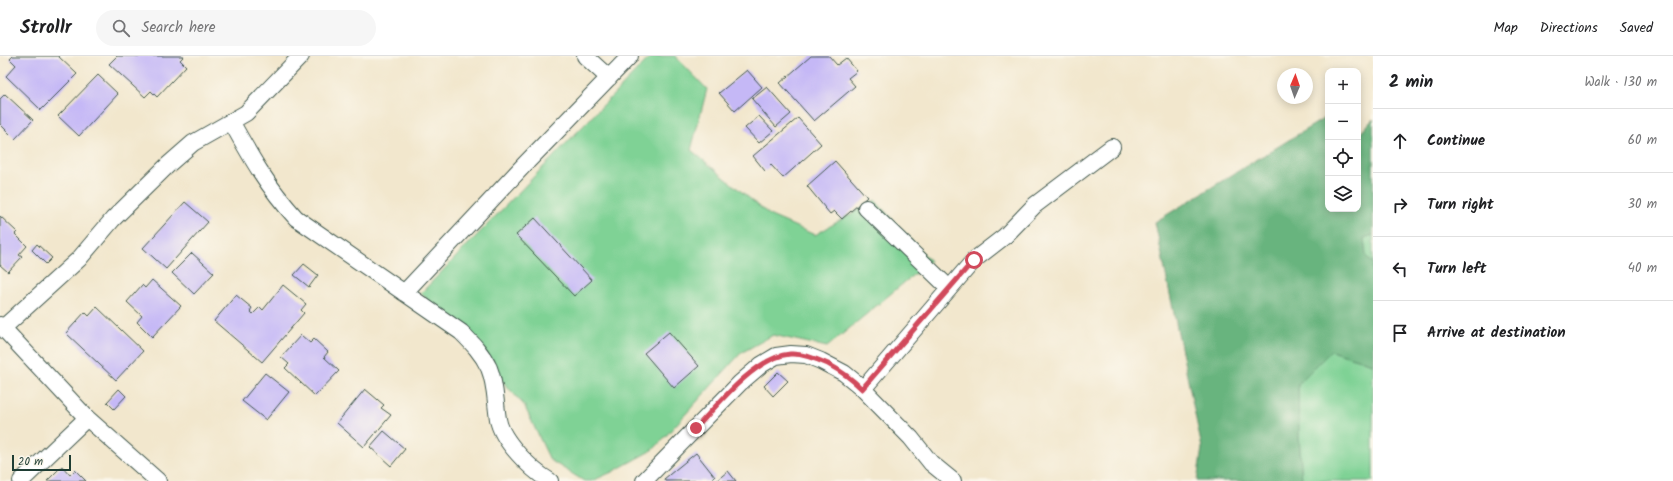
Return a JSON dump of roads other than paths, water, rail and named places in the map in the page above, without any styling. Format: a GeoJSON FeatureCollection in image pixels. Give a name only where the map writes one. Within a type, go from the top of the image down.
{"type":"FeatureCollection","features":[{"type":"Feature","properties":{"kind":"street"},"geometry":{"type":"LineString","coordinates":[[158,481],[87,418],[1,327],[79,259],[113,219],[169,164],[193,143],[246,113],[301,56]]}},
{"type":"Feature","properties":{"kind":"street"},"geometry":{"type":"LineString","coordinates":[[585,56],[609,78]]}},
{"type":"Feature","properties":{"kind":"street"},"geometry":{"type":"LineString","coordinates":[[404,293],[525,164],[630,56]]}},
{"type":"Feature","properties":{"kind":"street"},"geometry":{"type":"LineString","coordinates":[[232,122],[262,176],[275,195],[296,218],[460,332],[478,349],[489,368],[496,389],[498,420],[504,436],[529,464],[550,481]]}},
{"type":"Feature","properties":{"kind":"street"},"geometry":{"type":"LineString","coordinates":[[862,389],[974,260],[1004,236],[1035,205],[1112,147]]}},
{"type":"Feature","properties":{"kind":"street"},"geometry":{"type":"LineString","coordinates":[[866,208],[949,288]]}},
{"type":"Feature","properties":{"kind":"street"},"geometry":{"type":"LineString","coordinates":[[644,481],[740,383],[761,365],[776,356],[791,354],[806,356],[821,361],[844,373],[912,438],[931,463],[953,481]]}},
{"type":"Feature","properties":{"kind":"street"},"geometry":{"type":"LineString","coordinates":[[21,481],[87,418]]}}]}
